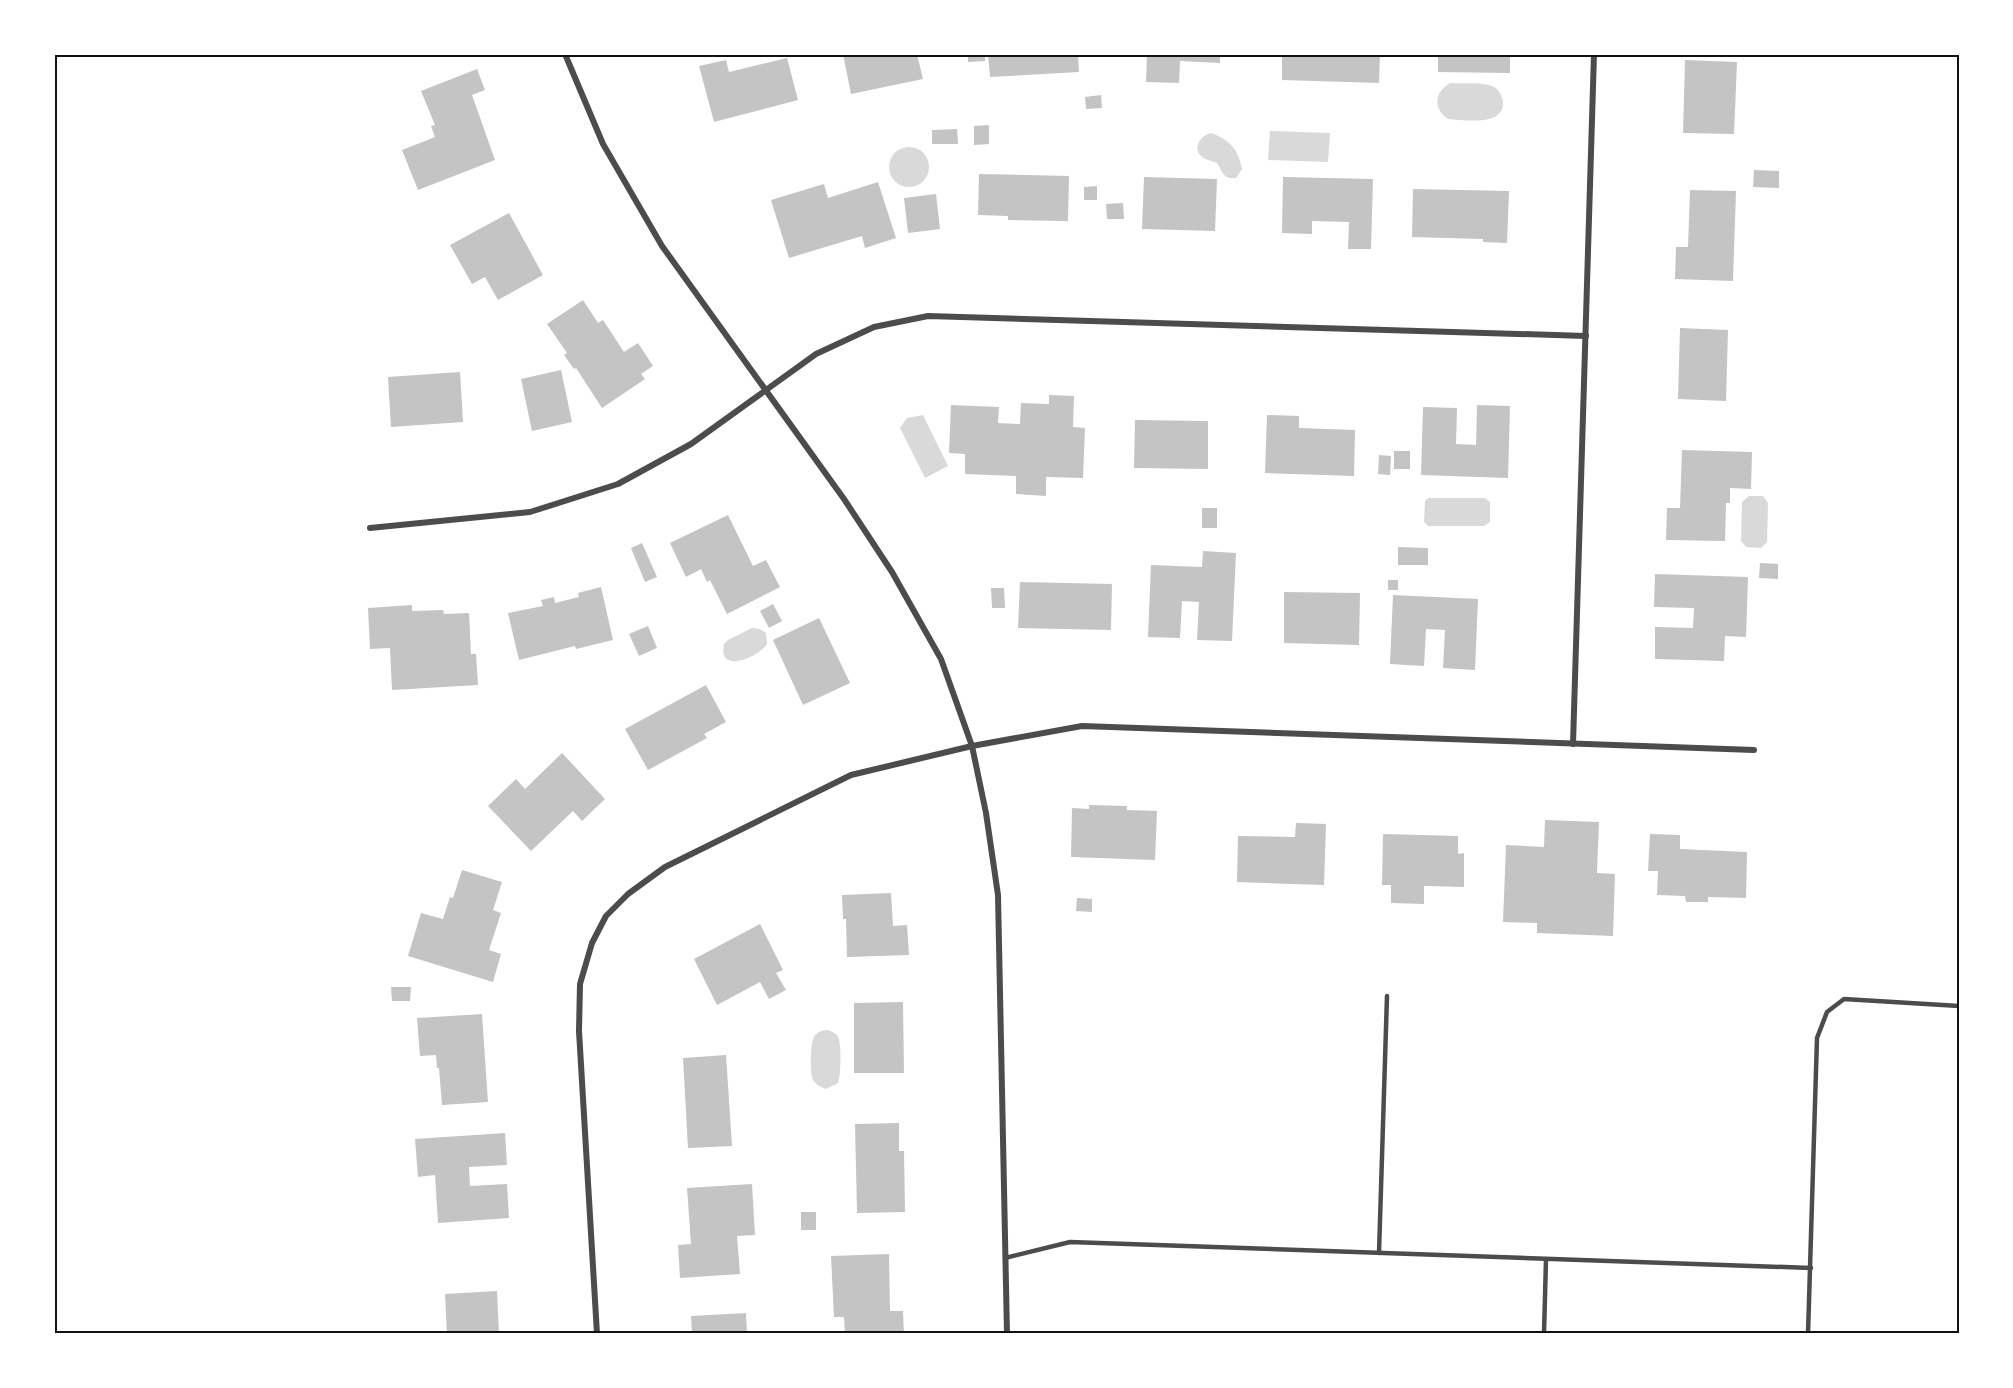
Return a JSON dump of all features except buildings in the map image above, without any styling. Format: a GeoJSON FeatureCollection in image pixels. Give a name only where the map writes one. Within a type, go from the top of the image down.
{"type":"FeatureCollection","features":[{"type":"Feature","properties":{"kind":"street"},"geometry":{"type":"LineString","coordinates":[[565,54],[603,144],[662,246],[844,499],[892,572],[941,659],[972,746],[986,813],[998,896],[1007,1334]]}},
{"type":"Feature","properties":{"kind":"street"},"geometry":{"type":"LineString","coordinates":[[1573,744],[1594,54]]}},
{"type":"Feature","properties":{"kind":"street"},"geometry":{"type":"LineString","coordinates":[[370,528],[530,512],[618,484],[691,444],[816,354],[874,327],[928,316],[1586,336]]}},
{"type":"Feature","properties":{"kind":"street"},"geometry":{"type":"LineString","coordinates":[[597,1334],[579,1031],[580,984],[592,943],[606,916],[628,894],[665,867],[851,775],[972,746],[1082,726],[1754,750]]}},
{"type":"Feature","properties":{"kind":"lane"},"geometry":{"type":"LineString","coordinates":[[1379,1253],[1387,996]]}},
{"type":"Feature","properties":{"kind":"lane"},"geometry":{"type":"LineString","coordinates":[[1808,1334],[1817,1038],[1827,1012],[1844,999],[1959,1006]]}},
{"type":"Feature","properties":{"kind":"lane"},"geometry":{"type":"LineString","coordinates":[[1005,1258],[1070,1242],[1811,1268]]}},
{"type":"Feature","properties":{"kind":"lane"},"geometry":{"type":"LineString","coordinates":[[1544,1334],[1546,1259]]}},
{"type":"Feature","properties":{"kind":"shaded area"},"geometry":{"type":"Polygon","coordinates":[[[1450,83],[1483,84],[1494,87],[1502,96],[1502,109],[1498,115],[1483,120],[1448,119],[1443,115],[1437,101],[1441,91],[1450,83]]]}},
{"type":"Feature","properties":{"kind":"shaded area"},"geometry":{"type":"Polygon","coordinates":[[[1270,131],[1330,133],[1328,162],[1268,160],[1270,131]]]}},
{"type":"Feature","properties":{"kind":"shaded area"},"geometry":{"type":"Polygon","coordinates":[[[1211,133],[1228,142],[1238,156],[1242,169],[1236,178],[1226,177],[1217,163],[1199,154],[1199,143],[1211,133]]]}},
{"type":"Feature","properties":{"kind":"shaded area"},"geometry":{"type":"Polygon","coordinates":[[[909,147],[923,153],[929,167],[923,181],[909,187],[895,181],[889,167],[895,153],[909,147]]]}},
{"type":"Feature","properties":{"kind":"shaded area"},"geometry":{"type":"Polygon","coordinates":[[[923,415],[948,466],[925,478],[900,428],[907,418],[923,415]]]}},
{"type":"Feature","properties":{"kind":"shaded area"},"geometry":{"type":"Polygon","coordinates":[[[1749,496],[1763,496],[1768,503],[1767,542],[1761,548],[1746,547],[1741,541],[1742,502],[1749,496]]]}},
{"type":"Feature","properties":{"kind":"shaded area"},"geometry":{"type":"Polygon","coordinates":[[[1428,498],[1485,498],[1490,502],[1490,522],[1484,526],[1428,526],[1424,522],[1425,501],[1428,498]]]}},
{"type":"Feature","properties":{"kind":"shaded area"},"geometry":{"type":"Polygon","coordinates":[[[752,628],[766,633],[767,644],[763,649],[748,658],[732,661],[727,659],[724,644],[752,628]]]}},
{"type":"Feature","properties":{"kind":"shaded area"},"geometry":{"type":"Polygon","coordinates":[[[828,1030],[839,1038],[840,1066],[838,1083],[826,1089],[813,1079],[811,1055],[815,1035],[828,1030]]]}}]}
